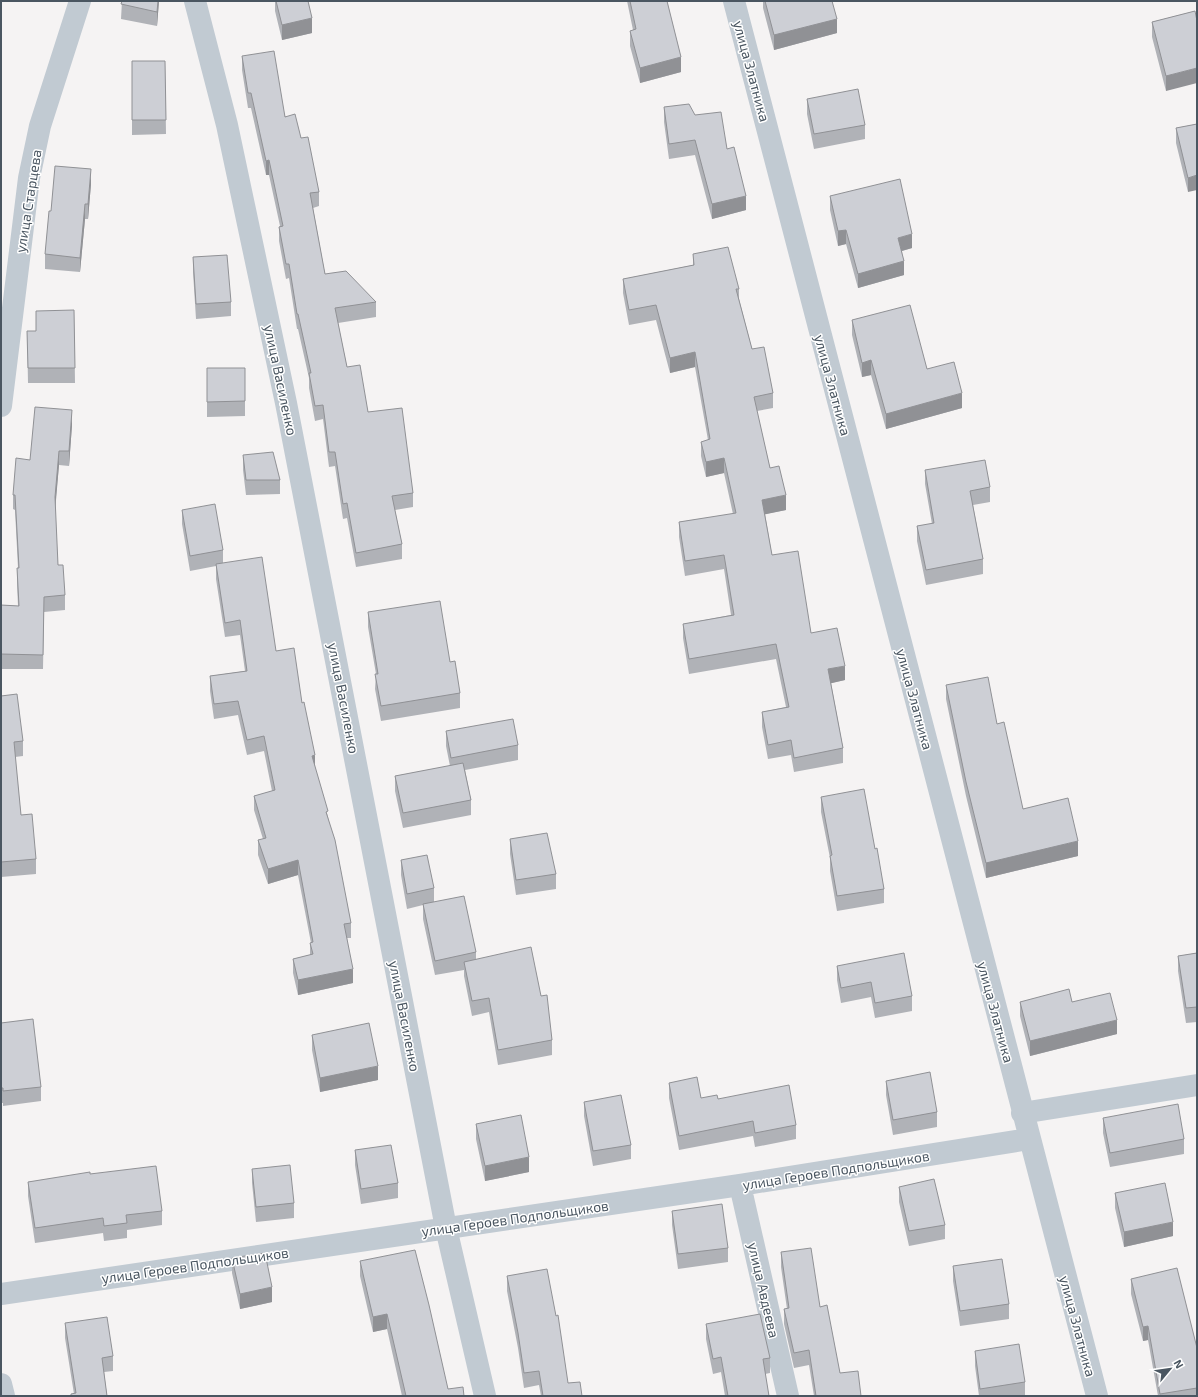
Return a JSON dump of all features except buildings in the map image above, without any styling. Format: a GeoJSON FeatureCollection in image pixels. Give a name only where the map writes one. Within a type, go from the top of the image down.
{"type":"FeatureCollection","features":[{"type":"Feature","properties":{"kind":"street","name":"улица Старцева"},"geometry":{"type":"LineString","coordinates":[[1,406],[29,178],[40,126],[80,1]]}},
{"type":"Feature","properties":{"kind":"street","name":"улица Василенко"},"geometry":{"type":"LineString","coordinates":[[195,1],[227,125],[286,402],[446,1228],[486,1396]]}},
{"type":"Feature","properties":{"kind":"street","name":"улица Златника"},"geometry":{"type":"LineString","coordinates":[[734,1],[1022,1113],[1097,1396]]}},
{"type":"Feature","properties":{"kind":"street"},"geometry":{"type":"LineString","coordinates":[[1022,1113],[1197,1085]]}},
{"type":"Feature","properties":{"kind":"street","name":"улица Героев Подпольщиков"},"geometry":{"type":"LineString","coordinates":[[1,1294],[740,1185],[1029,1139]]}},
{"type":"Feature","properties":{"kind":"street","name":"улица Авдеева"},"geometry":{"type":"LineString","coordinates":[[740,1185],[788,1396]]}},
{"type":"Feature","properties":{"kind":"street"},"geometry":{"type":"LineString","coordinates":[[1,1384],[4,1396]]}}]}
